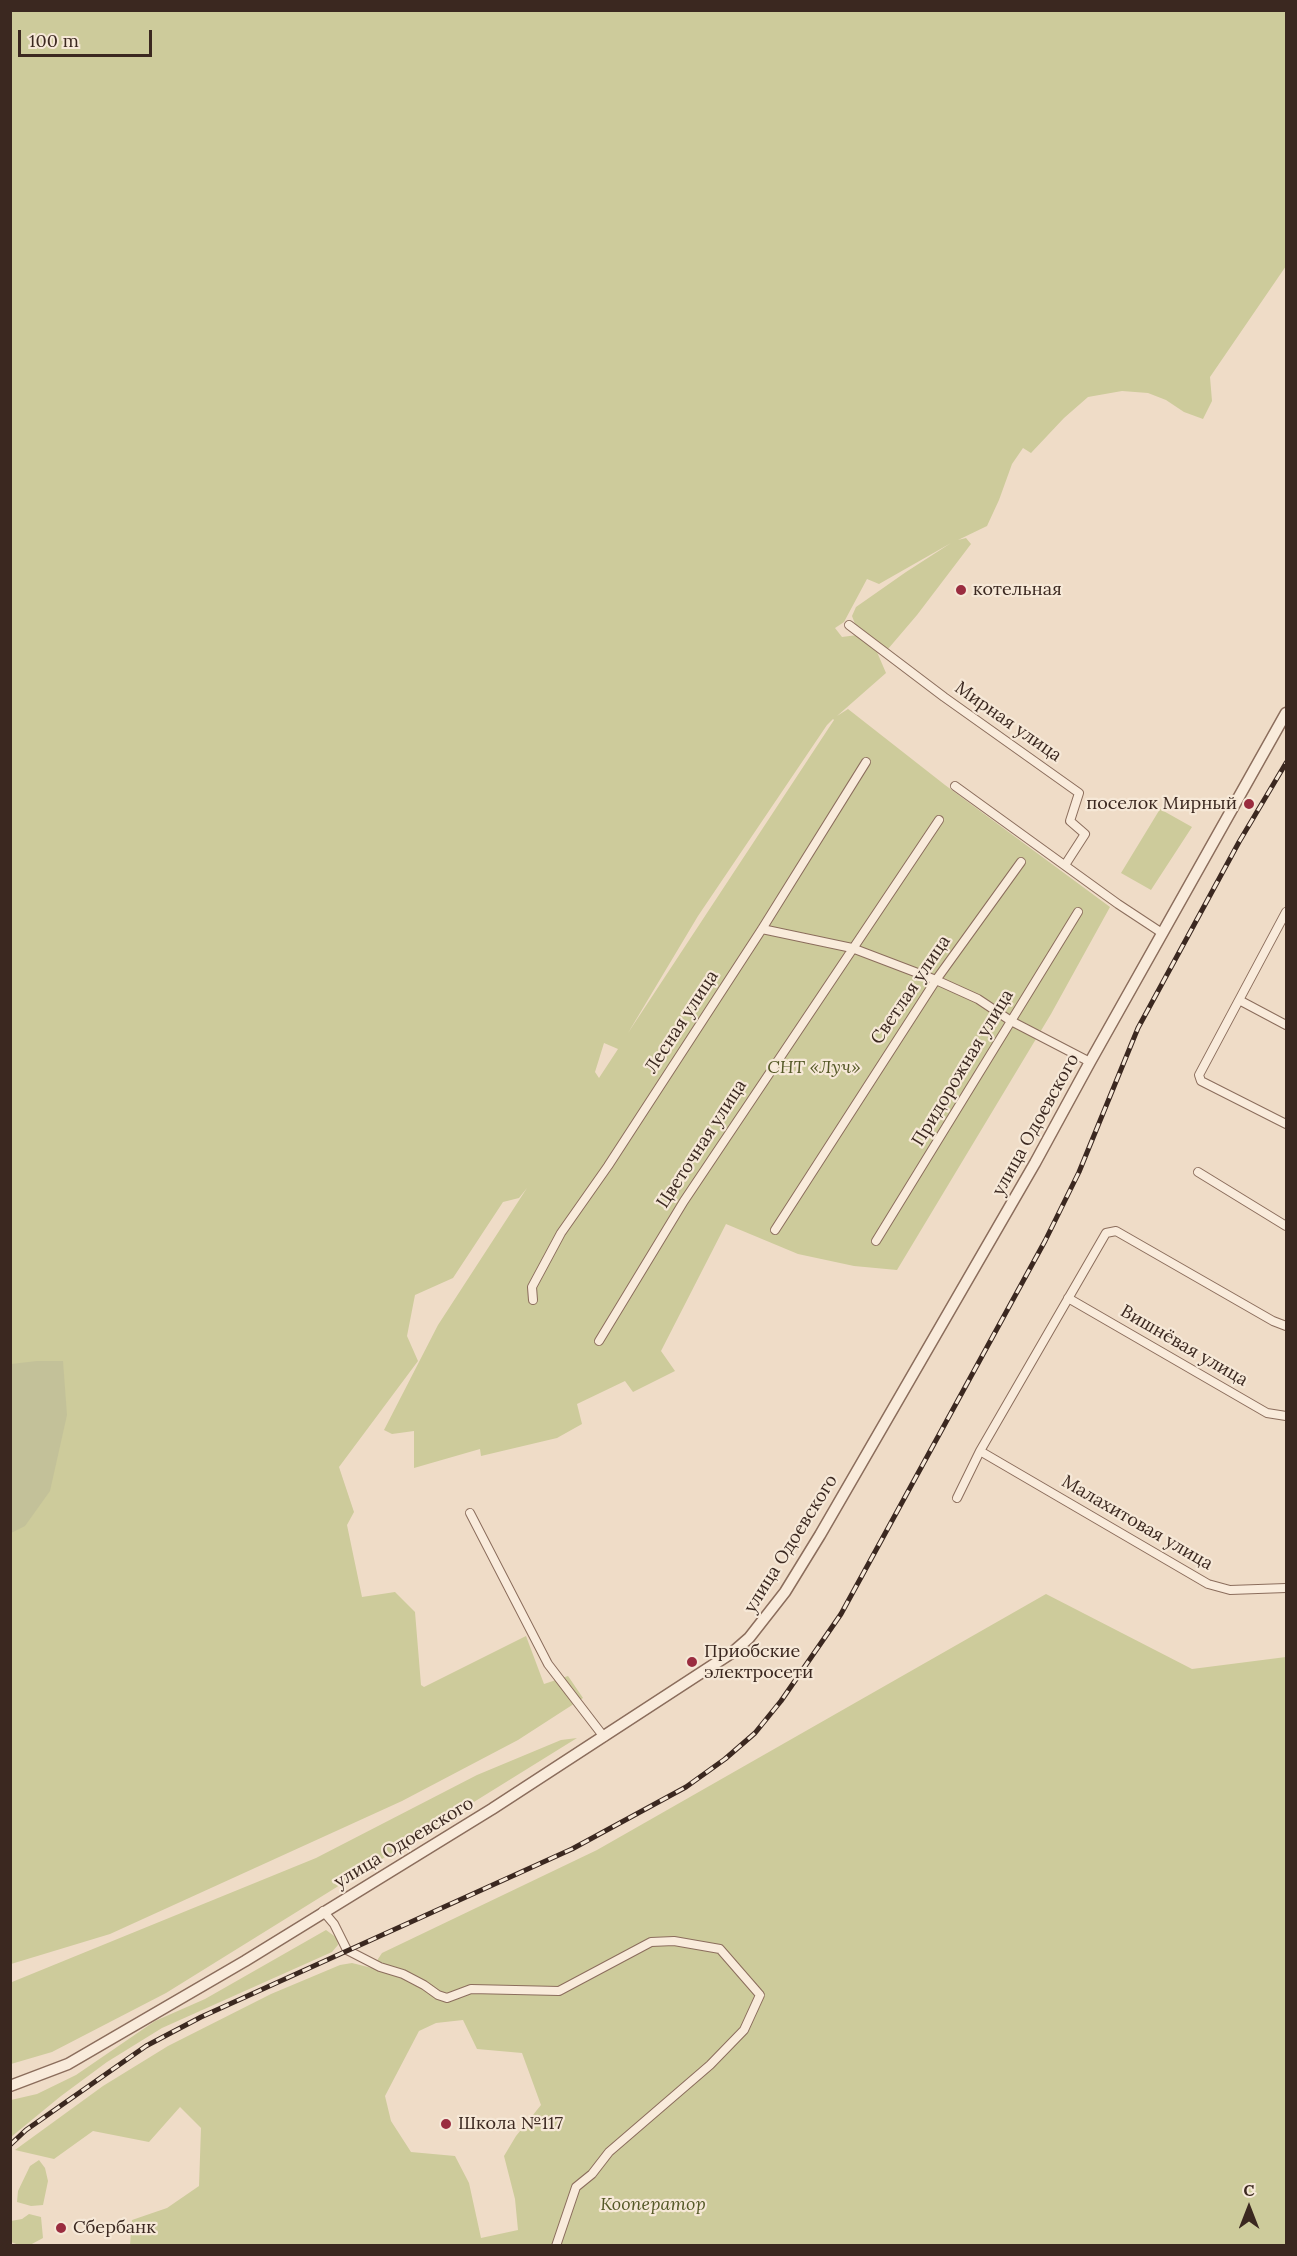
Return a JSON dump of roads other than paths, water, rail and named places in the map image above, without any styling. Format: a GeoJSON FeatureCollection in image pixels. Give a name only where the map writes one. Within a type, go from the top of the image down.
{"type":"FeatureCollection","features":[{"type":"Feature","properties":{"kind":"street","name":"Мирная улица"},"geometry":{"type":"LineString","coordinates":[[849,625],[944,697],[1079,793],[1070,821],[1085,834],[1065,865]]}},
{"type":"Feature","properties":{"kind":"street","name":"улица Одоевского"},"geometry":{"type":"LineString","coordinates":[[10,2086],[68,2064],[244,1961],[492,1809],[733,1652],[765,1619],[820,1535],[1035,1163],[1287,713]]}},
{"type":"Feature","properties":{"kind":"street","name":"Лесная улица"},"geometry":{"type":"LineString","coordinates":[[534,1300],[532,1287],[561,1233],[608,1167],[866,762]]}},
{"type":"Feature","properties":{"kind":"street"},"geometry":{"type":"LineString","coordinates":[[955,786],[1162,933]]}},
{"type":"Feature","properties":{"kind":"street","name":"Цветочная улица"},"geometry":{"type":"LineString","coordinates":[[599,1341],[684,1201],[939,820]]}},
{"type":"Feature","properties":{"kind":"street","name":"Светлая улица"},"geometry":{"type":"LineString","coordinates":[[774,1230],[936,980],[1021,862]]}},
{"type":"Feature","properties":{"kind":"street","name":"Придорожная улица"},"geometry":{"type":"LineString","coordinates":[[876,1241],[1078,912]]}},
{"type":"Feature","properties":{"kind":"street"},"geometry":{"type":"LineString","coordinates":[[1287,912],[1283,926],[1239,1000],[1199,1075],[1201,1081],[1287,1124]]}},
{"type":"Feature","properties":{"kind":"street"},"geometry":{"type":"LineString","coordinates":[[762,928],[852,948],[936,980],[978,999],[1011,1021],[1090,1062]]}},
{"type":"Feature","properties":{"kind":"street"},"geometry":{"type":"LineString","coordinates":[[1239,1000],[1287,1025]]}},
{"type":"Feature","properties":{"kind":"street"},"geometry":{"type":"LineString","coordinates":[[1198,1172],[1287,1226]]}},
{"type":"Feature","properties":{"kind":"street"},"geometry":{"type":"LineString","coordinates":[[957,1498],[980,1450],[1106,1233],[1116,1231],[1273,1321],[1287,1326]]}},
{"type":"Feature","properties":{"kind":"street","name":"Вишнёвая улица"},"geometry":{"type":"LineString","coordinates":[[1068,1298],[1267,1413],[1287,1416]]}},
{"type":"Feature","properties":{"kind":"street","name":"Малахитовая улица"},"geometry":{"type":"LineString","coordinates":[[980,1450],[1208,1584],[1230,1590],[1287,1588]]}},
{"type":"Feature","properties":{"kind":"street"},"geometry":{"type":"LineString","coordinates":[[470,1513],[548,1664],[604,1737]]}},
{"type":"Feature","properties":{"kind":"street"},"geometry":{"type":"LineString","coordinates":[[323,1911],[334,1924],[347,1950],[380,1967],[403,1974],[447,1998],[471,1989],[559,1991],[651,1942],[674,1941],[720,1949],[760,1995],[744,2030],[710,2065],[609,2152],[592,2174],[576,2187],[556,2246]]}},
{"type":"Feature","properties":{"kind":"railway"},"geometry":{"type":"LineString","coordinates":[[10,2145],[26,2130],[146,2046],[201,2017],[572,1849],[686,1787],[725,1759],[755,1733],[781,1701],[841,1614],[1045,1241],[1079,1172],[1138,1028],[1239,842],[1286,763]]}},
{"type":"Feature","properties":{"kind":"place","name":"котельная"},"geometry":{"type":"Point","coordinates":[961,590]}},
{"type":"Feature","properties":{"kind":"place","name":"поселок Мирный"},"geometry":{"type":"Point","coordinates":[1249,804]}},
{"type":"Feature","properties":{"kind":"place","name":"Приобские электросети"},"geometry":{"type":"Point","coordinates":[692,1662]}},
{"type":"Feature","properties":{"kind":"place","name":"Школа №117"},"geometry":{"type":"Point","coordinates":[446,2124]}},
{"type":"Feature","properties":{"kind":"place","name":"Сбербанк"},"geometry":{"type":"Point","coordinates":[61,2228]}},
{"type":"Feature","properties":{"kind":"park label","name":"СНТ «Луч»"},"geometry":{"type":"Point","coordinates":[814,1068]}},
{"type":"Feature","properties":{"kind":"park label","name":"Кооператор"},"geometry":{"type":"Point","coordinates":[653,2205]}}]}
